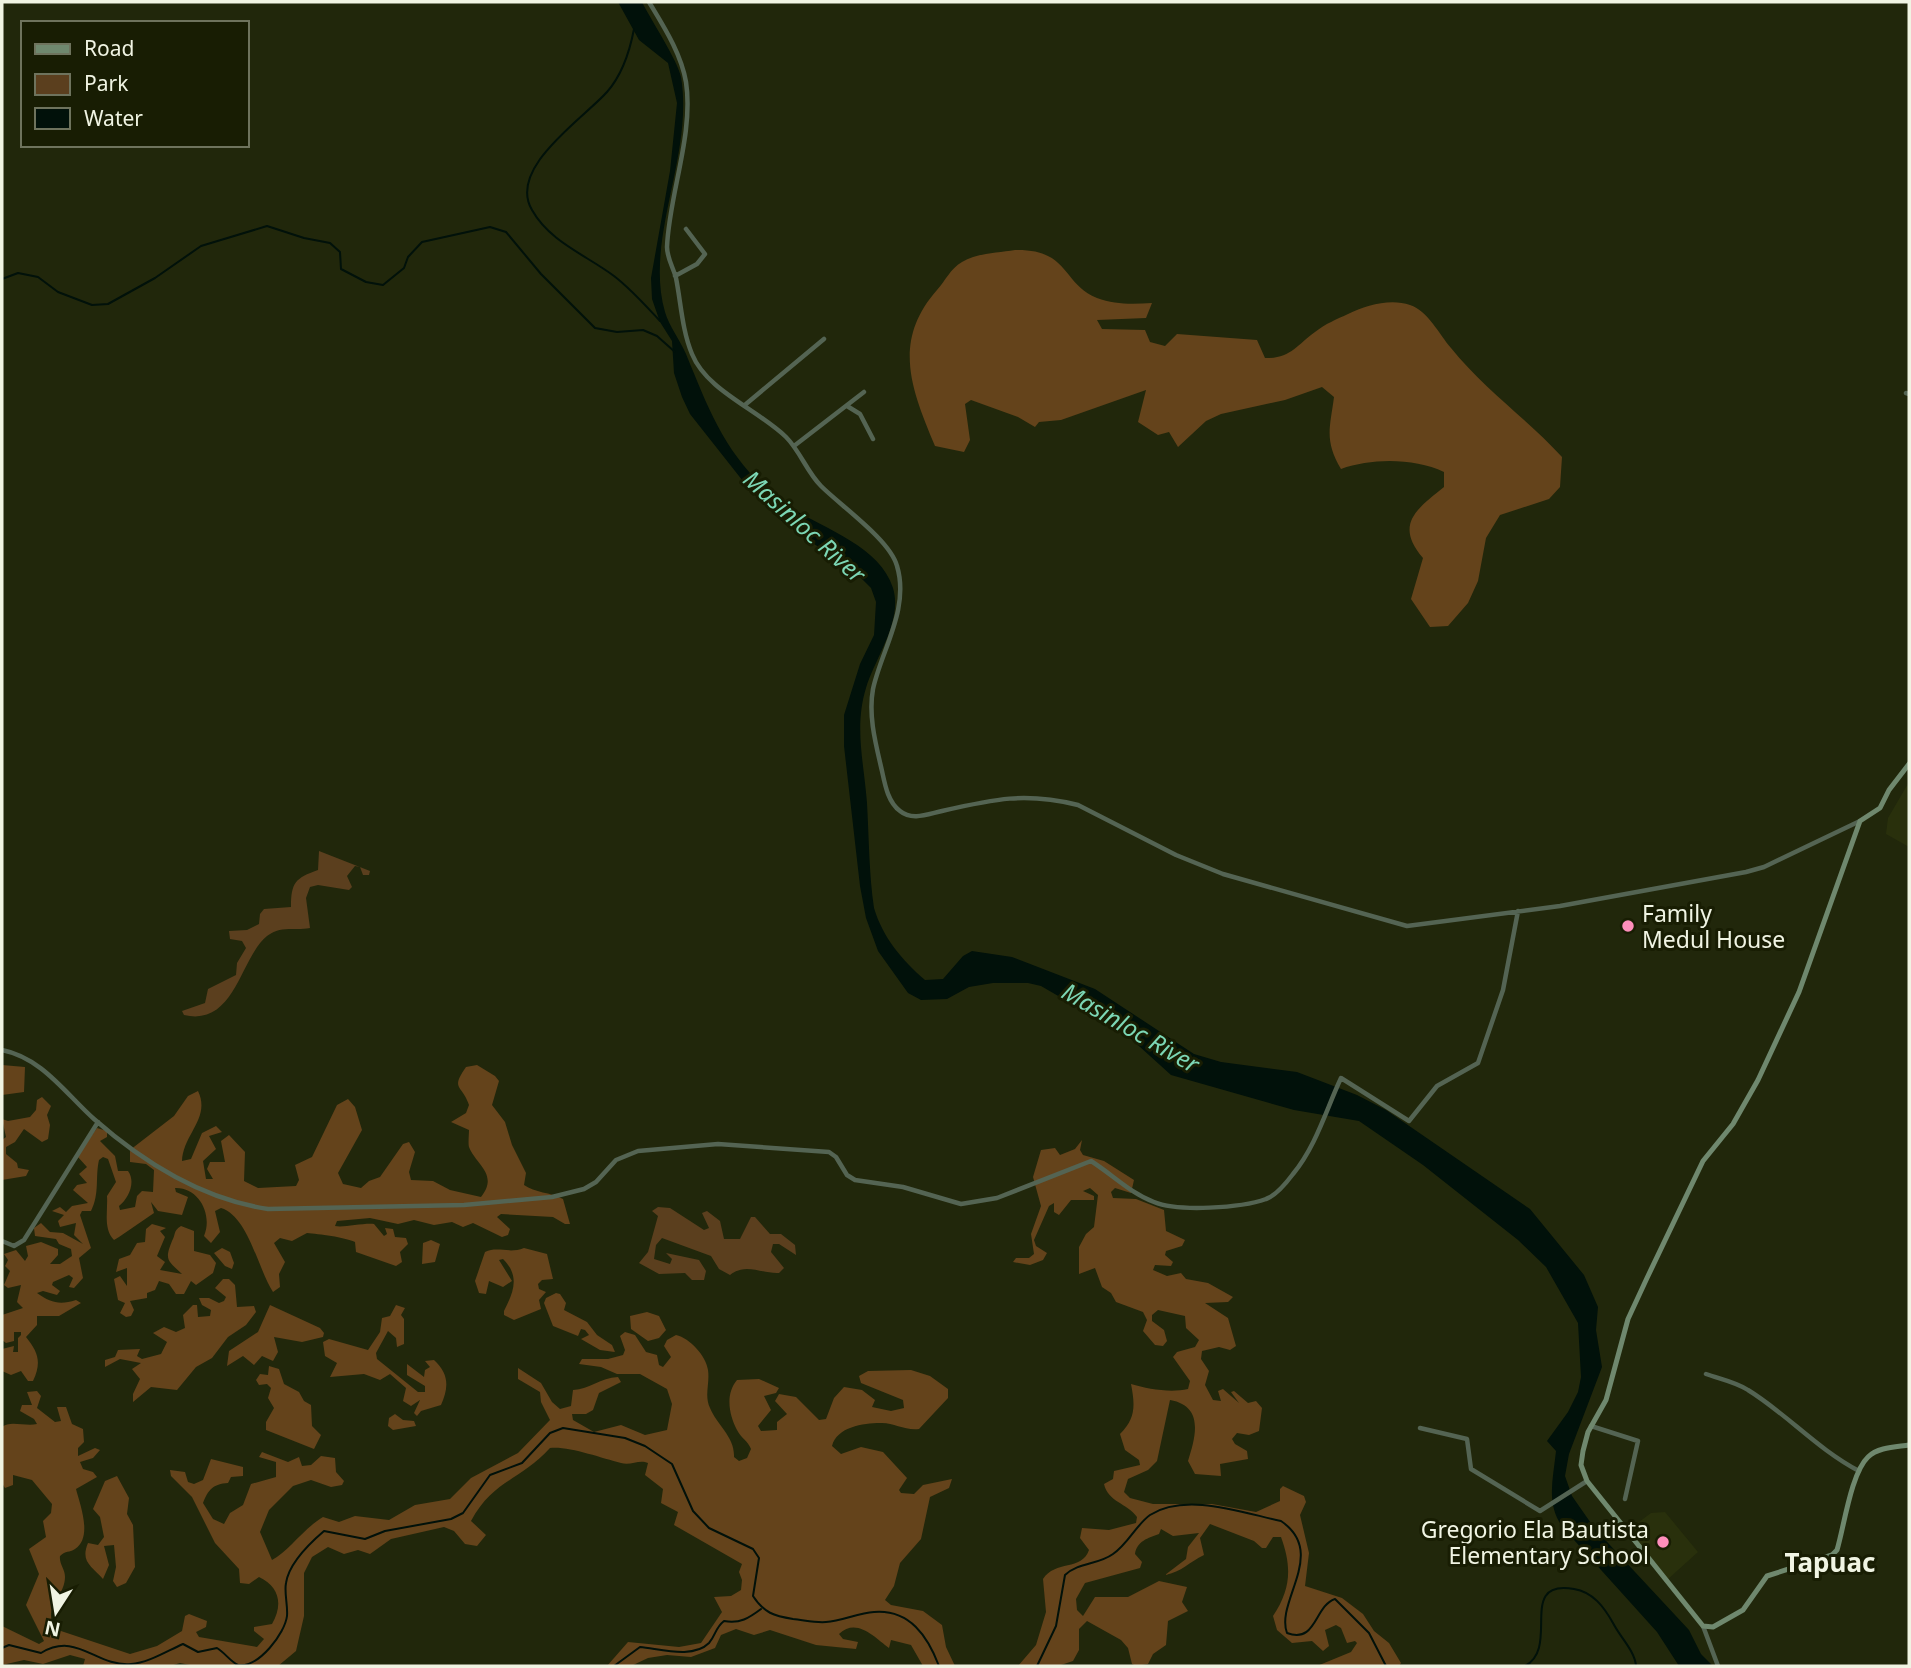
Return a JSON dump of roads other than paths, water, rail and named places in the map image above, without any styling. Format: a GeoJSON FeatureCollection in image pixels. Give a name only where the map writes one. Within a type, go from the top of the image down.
{"type":"FeatureCollection","features":[{"type":"Feature","properties":{"kind":"street"},"geometry":{"type":"LineString","coordinates":[[649,2],[677,53],[687,88],[681,166],[667,246],[684,325],[699,367],[714,385],[746,404],[794,446],[814,479],[884,546],[897,564],[898,605],[893,631],[873,689],[872,716],[885,788],[901,812],[915,817],[1001,797],[1047,799],[1078,805],[1176,855],[1223,874],[1407,926],[1518,911],[1755,869],[1860,821],[1880,808],[1889,790],[1909,764]]}},
{"type":"Feature","properties":{"kind":"street"},"geometry":{"type":"LineString","coordinates":[[675,276],[697,264],[705,254],[686,229]]}},
{"type":"Feature","properties":{"kind":"street"},"geometry":{"type":"LineString","coordinates":[[746,404],[824,339]]}},
{"type":"Feature","properties":{"kind":"street"},"geometry":{"type":"LineString","coordinates":[[794,446],[864,392]]}},
{"type":"Feature","properties":{"kind":"street"},"geometry":{"type":"LineString","coordinates":[[847,406],[860,414],[873,439]]}},
{"type":"Feature","properties":{"kind":"street"},"geometry":{"type":"LineString","coordinates":[[1718,1666],[1703,1626],[1587,1481],[1581,1465],[1591,1426],[1606,1400],[1628,1319],[1703,1161],[1733,1124],[1753,1090],[1799,992],[1860,821]]}},
{"type":"Feature","properties":{"kind":"street"},"geometry":{"type":"LineString","coordinates":[[2,1050],[28,1057],[98,1122],[183,1182],[244,1205],[291,1210],[530,1201],[584,1189],[628,1153],[718,1144],[829,1152],[847,1175],[855,1180],[903,1187],[961,1204],[997,1198],[1091,1161],[1128,1189],[1157,1204],[1202,1208],[1268,1199],[1293,1174],[1322,1122],[1341,1078],[1409,1121],[1437,1086],[1478,1063],[1503,990],[1518,911]]}},
{"type":"Feature","properties":{"kind":"street"},"geometry":{"type":"LineString","coordinates":[[2,1241],[14,1245],[24,1240],[98,1122]]}},
{"type":"Feature","properties":{"kind":"street"},"geometry":{"type":"LineString","coordinates":[[1706,1374],[1745,1388],[1777,1409],[1834,1458],[1859,1471]]}},
{"type":"Feature","properties":{"kind":"street"},"geometry":{"type":"LineString","coordinates":[[1591,1426],[1638,1441],[1625,1499]]}},
{"type":"Feature","properties":{"kind":"street"},"geometry":{"type":"LineString","coordinates":[[1420,1428],[1467,1439],[1471,1469],[1540,1511],[1587,1481]]}},
{"type":"Feature","properties":{"kind":"street"},"geometry":{"type":"LineString","coordinates":[[1703,1626],[1713,1627],[1744,1610],[1767,1576],[1832,1555],[1837,1550],[1859,1471],[1868,1457],[1880,1450],[1909,1445]]}},
{"type":"Feature","properties":{"kind":"water","name":"Masinloc River"},"geometry":{"type":"Polygon","coordinates":[[[618,2],[642,2],[670,51],[681,77],[681,137],[664,226],[660,284],[665,312],[711,413],[731,448],[757,480],[788,506],[858,545],[885,571],[893,588],[895,601],[891,626],[866,688],[860,731],[874,908],[888,939],[925,980],[943,979],[963,956],[972,951],[1012,957],[1095,989],[1194,1054],[1221,1062],[1297,1072],[1357,1095],[1386,1110],[1530,1209],[1584,1275],[1598,1307],[1596,1330],[1602,1367],[1569,1454],[1565,1476],[1572,1496],[1595,1529],[1689,1630],[1701,1654],[1713,1666],[1679,1666],[1657,1632],[1559,1521],[1552,1493],[1556,1451],[1547,1441],[1568,1412],[1578,1392],[1581,1377],[1578,1323],[1546,1267],[1518,1240],[1423,1165],[1359,1121],[1294,1110],[1171,1075],[1129,1037],[1041,986],[1028,983],[993,983],[969,987],[947,999],[921,1000],[908,993],[878,951],[866,918],[860,886],[844,746],[844,715],[860,664],[874,635],[876,602],[871,588],[855,572],[785,524],[750,490],[690,414],[682,397],[674,373],[672,341],[660,322],[652,299],[651,278],[670,171],[677,103],[668,63],[639,40],[618,2]]]}},
{"type":"Feature","properties":{"kind":"waterway"},"geometry":{"type":"LineString","coordinates":[[634,29],[625,62],[617,78],[607,92],[539,161],[530,178],[527,194],[532,210],[548,231],[620,281],[660,321]]}},
{"type":"Feature","properties":{"kind":"waterway"},"geometry":{"type":"LineString","coordinates":[[2,279],[18,273],[38,277],[58,292],[92,305],[108,304],[155,278],[201,246],[267,226],[330,243],[340,252],[341,269],[366,282],[383,285],[404,268],[408,257],[422,242],[490,227],[506,232],[541,274],[595,328],[617,332],[643,330],[657,336],[675,352]]}},
{"type":"Feature","properties":{"kind":"waterway"},"geometry":{"type":"LineString","coordinates":[[2,1648],[9,1645],[41,1653],[54,1647],[65,1646],[107,1660],[131,1664],[151,1659],[183,1644],[198,1652],[217,1648],[238,1665],[254,1661],[270,1648],[285,1623],[286,1587],[291,1568],[324,1531],[365,1539],[385,1531],[451,1519],[463,1513],[490,1475],[522,1463],[550,1433],[563,1428],[625,1438],[645,1446],[672,1464],[693,1511],[709,1528],[753,1549],[759,1558],[753,1596],[765,1610],[780,1617],[818,1622],[874,1612],[898,1615],[923,1635],[939,1666]]}},
{"type":"Feature","properties":{"kind":"waterway"},"geometry":{"type":"LineString","coordinates":[[1037,1666],[1056,1626],[1065,1575],[1113,1554],[1150,1515],[1164,1508],[1180,1505],[1215,1506],[1281,1521],[1294,1534],[1300,1548],[1297,1577],[1285,1620],[1287,1633],[1297,1635],[1310,1629],[1323,1609],[1335,1599],[1369,1633],[1386,1666]]}},
{"type":"Feature","properties":{"kind":"waterway"},"geometry":{"type":"LineString","coordinates":[[1525,1666],[1535,1657],[1540,1645],[1542,1604],[1547,1594],[1557,1589],[1581,1591],[1597,1601],[1630,1649],[1636,1666]]}},
{"type":"Feature","properties":{"kind":"waterway"},"geometry":{"type":"LineString","coordinates":[[614,1666],[640,1647],[676,1652],[702,1648],[709,1643],[724,1621],[744,1620],[761,1609]]}},
{"type":"Feature","properties":{"kind":"place","name":"Family Medul House"},"geometry":{"type":"Point","coordinates":[1628,926]}},
{"type":"Feature","properties":{"kind":"place","name":"Gregorio Ela Bautista Elementary School"},"geometry":{"type":"Point","coordinates":[1663,1542]}},
{"type":"Feature","properties":{"kind":"district","name":"Tapuac"},"geometry":{"type":"Point","coordinates":[1830,1562]}}]}
